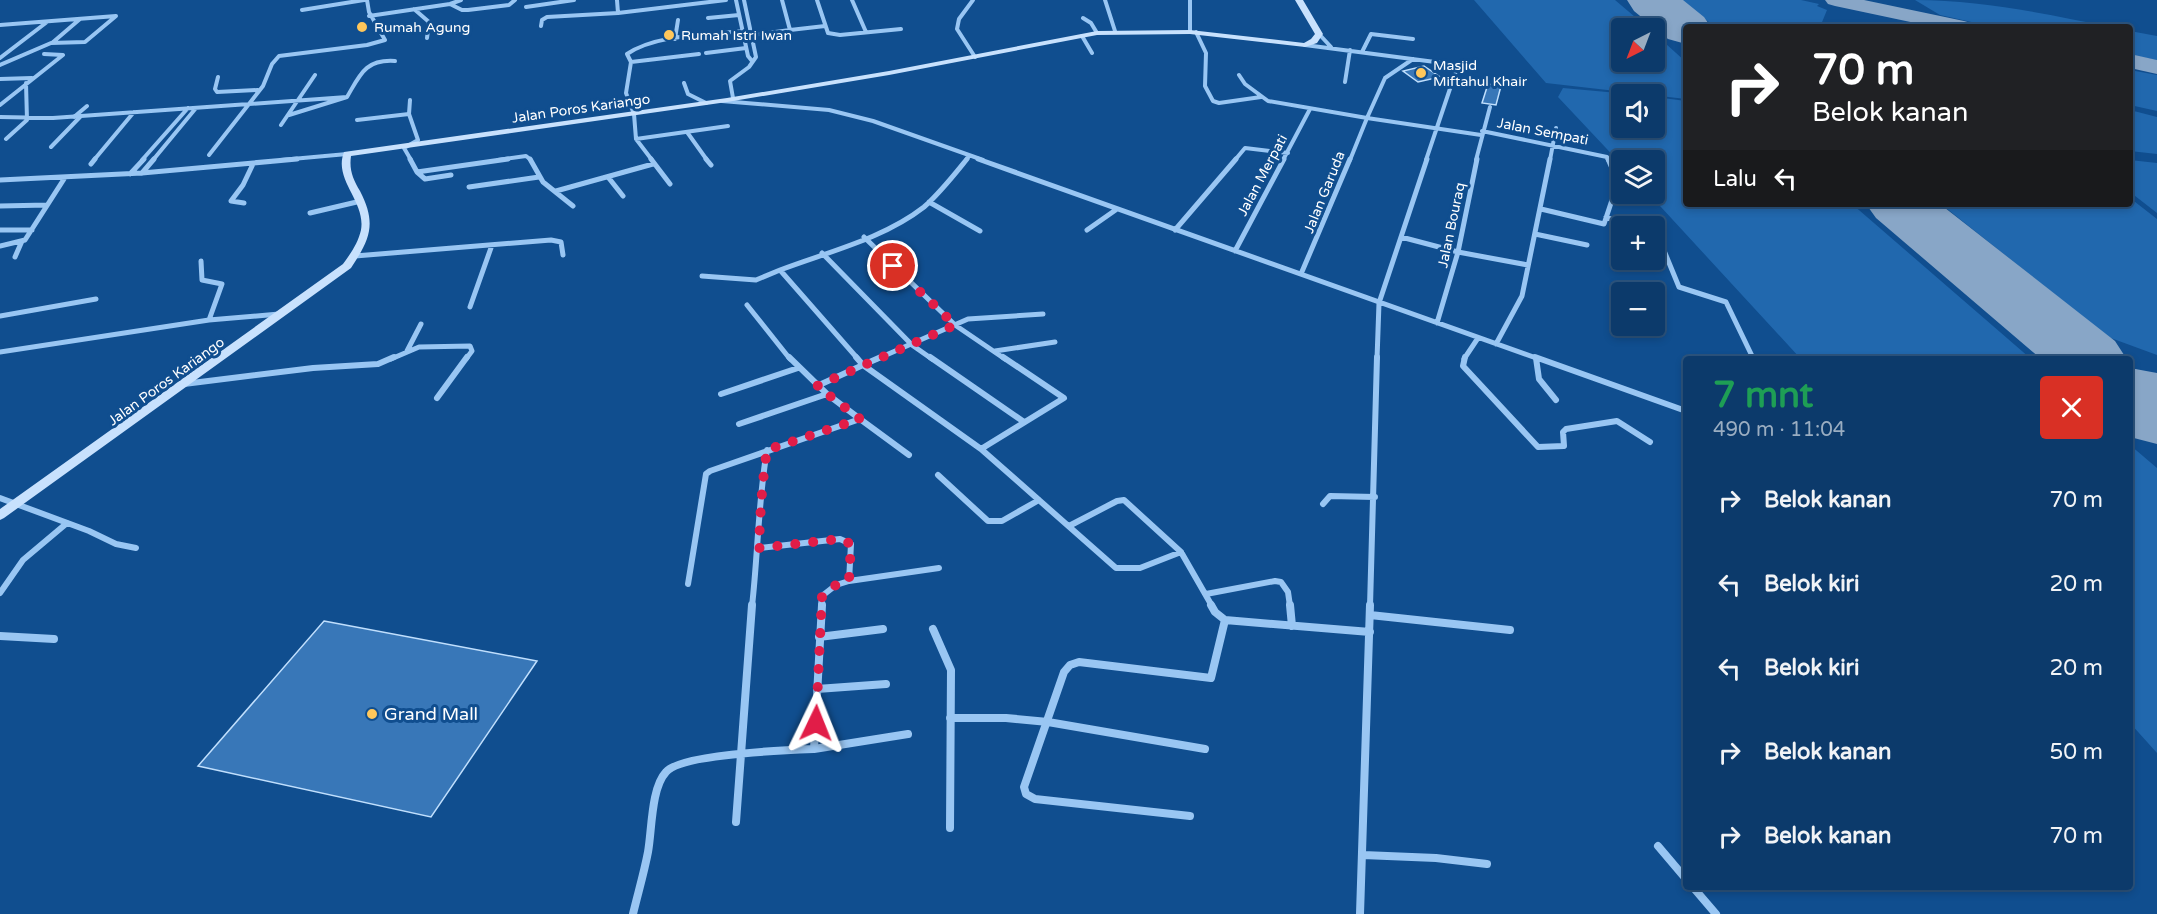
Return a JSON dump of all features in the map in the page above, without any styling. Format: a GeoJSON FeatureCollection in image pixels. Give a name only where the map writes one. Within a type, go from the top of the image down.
{"type":"FeatureCollection","features":[{"type":"Feature","properties":{"kind":"main road"},"geometry":{"type":"LineString","coordinates":[[1299,0],[1318,34],[1314,41],[1305,45]]}},
{"type":"Feature","properties":{"kind":"main road","name":"Jalan Poros Kariango"},"geometry":{"type":"LineString","coordinates":[[0,514],[335,276],[356,256],[367,225],[366,210],[346,172],[344,163],[347,154],[404,148],[718,101],[975,57],[1097,33],[1115,31],[1193,32],[1305,45]]}},
{"type":"Feature","properties":{"kind":"street"},"geometry":{"type":"LineString","coordinates":[[209,155],[258,90],[267,82],[272,61],[279,56],[372,44],[386,40],[382,30],[369,16],[365,0],[302,10]]}},
{"type":"Feature","properties":{"kind":"street"},"geometry":{"type":"LineString","coordinates":[[369,16],[450,4],[461,0]]}},
{"type":"Feature","properties":{"kind":"street"},"geometry":{"type":"LineString","coordinates":[[450,4],[462,10],[468,10],[509,5],[515,0]]}},
{"type":"Feature","properties":{"kind":"street"},"geometry":{"type":"LineString","coordinates":[[526,7],[574,0]]}},
{"type":"Feature","properties":{"kind":"street"},"geometry":{"type":"LineString","coordinates":[[617,0],[618,13]]}},
{"type":"Feature","properties":{"kind":"street"},"geometry":{"type":"LineString","coordinates":[[655,0],[656,8]]}},
{"type":"Feature","properties":{"kind":"street"},"geometry":{"type":"LineString","coordinates":[[541,27],[541,21],[547,17],[618,13],[726,0]]}},
{"type":"Feature","properties":{"kind":"street"},"geometry":{"type":"LineString","coordinates":[[736,0],[746,48],[752,61]]}},
{"type":"Feature","properties":{"kind":"street"},"geometry":{"type":"LineString","coordinates":[[733,98],[730,81],[749,67],[756,57],[744,0]]}},
{"type":"Feature","properties":{"kind":"street"},"geometry":{"type":"LineString","coordinates":[[782,0],[790,30]]}},
{"type":"Feature","properties":{"kind":"street"},"geometry":{"type":"LineString","coordinates":[[817,0],[828,33],[833,35],[901,29]]}},
{"type":"Feature","properties":{"kind":"street"},"geometry":{"type":"LineString","coordinates":[[852,0],[866,33]]}},
{"type":"Feature","properties":{"kind":"street"},"geometry":{"type":"LineString","coordinates":[[973,0],[959,19],[957,30],[975,57]]}},
{"type":"Feature","properties":{"kind":"street"},"geometry":{"type":"LineString","coordinates":[[1106,0],[1115,31]]}},
{"type":"Feature","properties":{"kind":"street"},"geometry":{"type":"LineString","coordinates":[[1190,0],[1193,32],[1206,53],[1205,86],[1214,101],[1219,103],[1261,97]]}},
{"type":"Feature","properties":{"kind":"street"},"geometry":{"type":"LineString","coordinates":[[414,9],[429,22],[427,38]]}},
{"type":"Feature","properties":{"kind":"street"},"geometry":{"type":"LineString","coordinates":[[708,18],[739,15]]}},
{"type":"Feature","properties":{"kind":"street"},"geometry":{"type":"LineString","coordinates":[[0,25],[116,16],[85,42],[51,44],[0,64]]}},
{"type":"Feature","properties":{"kind":"street"},"geometry":{"type":"LineString","coordinates":[[580,24],[582,18],[586,16]]}},
{"type":"Feature","properties":{"kind":"street"},"geometry":{"type":"LineString","coordinates":[[1083,18],[1091,23],[1097,33]]}},
{"type":"Feature","properties":{"kind":"street"},"geometry":{"type":"LineString","coordinates":[[51,44],[80,19]]}},
{"type":"Feature","properties":{"kind":"street"},"geometry":{"type":"LineString","coordinates":[[675,39],[678,20]]}},
{"type":"Feature","properties":{"kind":"street"},"geometry":{"type":"LineString","coordinates":[[0,58],[46,22]]}},
{"type":"Feature","properties":{"kind":"street"},"geometry":{"type":"LineString","coordinates":[[0,33],[11,24]]}},
{"type":"Feature","properties":{"kind":"street"},"geometry":{"type":"LineString","coordinates":[[752,35],[825,26]]}},
{"type":"Feature","properties":{"kind":"street"},"geometry":{"type":"LineString","coordinates":[[670,184],[636,139],[634,114],[626,93],[631,62],[627,54],[634,48],[675,39],[743,31]]}},
{"type":"Feature","properties":{"kind":"street"},"geometry":{"type":"LineString","coordinates":[[1318,34],[1332,48]]}},
{"type":"Feature","properties":{"kind":"street"},"geometry":{"type":"LineString","coordinates":[[1362,52],[1371,34],[1413,39]]}},
{"type":"Feature","properties":{"kind":"street"},"geometry":{"type":"LineString","coordinates":[[1082,36],[1092,53]]}},
{"type":"Feature","properties":{"kind":"street"},"geometry":{"type":"LineString","coordinates":[[1305,45],[1458,66],[1435,129],[1379,303],[1375,497],[1360,914]]}},
{"type":"Feature","properties":{"kind":"street"},"geometry":{"type":"LineString","coordinates":[[706,53],[746,48]]}},
{"type":"Feature","properties":{"kind":"street"},"geometry":{"type":"LineString","coordinates":[[1345,82],[1350,50]]}},
{"type":"Feature","properties":{"kind":"street"},"geometry":{"type":"LineString","coordinates":[[0,105],[63,55],[44,54]]}},
{"type":"Feature","properties":{"kind":"street"},"geometry":{"type":"LineString","coordinates":[[631,62],[699,54]]}},
{"type":"Feature","properties":{"kind":"street"},"geometry":{"type":"LineString","coordinates":[[289,115],[347,98],[367,65],[380,59],[395,61]]}},
{"type":"Feature","properties":{"kind":"street","name":"Jalan Garuda"},"geometry":{"type":"LineString","coordinates":[[1301,274],[1385,78],[1413,59]]}},
{"type":"Feature","properties":{"kind":"street"},"geometry":{"type":"LineString","coordinates":[[281,126],[315,75]]}},
{"type":"Feature","properties":{"kind":"street"},"geometry":{"type":"LineString","coordinates":[[1239,75],[1241,80],[1261,97]]}},
{"type":"Feature","properties":{"kind":"street"},"geometry":{"type":"LineString","coordinates":[[218,77],[215,89],[217,92],[258,90]]}},
{"type":"Feature","properties":{"kind":"street"},"geometry":{"type":"LineString","coordinates":[[0,79],[33,78]]}},
{"type":"Feature","properties":{"kind":"street"},"geometry":{"type":"LineString","coordinates":[[6,139],[27,120],[26,83]]}},
{"type":"Feature","properties":{"kind":"street"},"geometry":{"type":"LineString","coordinates":[[684,83],[688,94],[706,102]]}},
{"type":"Feature","properties":{"kind":"street","name":"Jalan Sempati"},"geometry":{"type":"LineString","coordinates":[[1261,97],[1270,102],[1435,129],[1481,133],[1607,158],[1618,182],[1606,217]]}},
{"type":"Feature","properties":{"kind":"street"},"geometry":{"type":"LineString","coordinates":[[0,117],[27,120],[347,98]]}},
{"type":"Feature","properties":{"kind":"street"},"geometry":{"type":"LineString","coordinates":[[410,100],[409,114],[418,140],[404,148],[417,172],[425,179],[451,175]]}},
{"type":"Feature","properties":{"kind":"street"},"geometry":{"type":"LineString","coordinates":[[718,101],[796,106],[852,115],[1683,410]]}},
{"type":"Feature","properties":{"kind":"street"},"geometry":{"type":"LineString","coordinates":[[73,117],[87,106]]}},
{"type":"Feature","properties":{"kind":"street","name":"Jalan Bouraq"},"geometry":{"type":"LineString","coordinates":[[1437,323],[1458,252],[1481,133],[1490,107]]}},
{"type":"Feature","properties":{"kind":"street"},"geometry":{"type":"LineString","coordinates":[[130,174],[188,108]]}},
{"type":"Feature","properties":{"kind":"street"},"geometry":{"type":"LineString","coordinates":[[142,173],[195,108]]}},
{"type":"Feature","properties":{"kind":"street","name":"Jalan Merpati"},"geometry":{"type":"LineString","coordinates":[[1235,251],[1310,109]]}},
{"type":"Feature","properties":{"kind":"street"},"geometry":{"type":"LineString","coordinates":[[91,164],[134,112]]}},
{"type":"Feature","properties":{"kind":"street"},"geometry":{"type":"LineString","coordinates":[[357,120],[409,114]]}},
{"type":"Feature","properties":{"kind":"street"},"geometry":{"type":"LineString","coordinates":[[51,147],[81,116]]}},
{"type":"Feature","properties":{"kind":"street"},"geometry":{"type":"LineString","coordinates":[[636,139],[728,126]]}},
{"type":"Feature","properties":{"kind":"street"},"geometry":{"type":"LineString","coordinates":[[1496,344],[1522,296],[1556,128]]}},
{"type":"Feature","properties":{"kind":"street"},"geometry":{"type":"LineString","coordinates":[[687,132],[711,165]]}},
{"type":"Feature","properties":{"kind":"street"},"geometry":{"type":"LineString","coordinates":[[1175,230],[1245,148],[1288,153]]}},
{"type":"Feature","properties":{"kind":"street"},"geometry":{"type":"LineString","coordinates":[[0,180],[64,179],[347,154]]}},
{"type":"Feature","properties":{"kind":"street"},"geometry":{"type":"LineString","coordinates":[[417,172],[526,156],[530,158],[539,177],[547,186],[573,206]]}},
{"type":"Feature","properties":{"kind":"street"},"geometry":{"type":"LineString","coordinates":[[702,276],[756,280],[864,237],[914,213],[929,202],[969,156]]}},
{"type":"Feature","properties":{"kind":"street"},"geometry":{"type":"LineString","coordinates":[[244,203],[231,201],[243,185],[253,164]]}},
{"type":"Feature","properties":{"kind":"street"},"geometry":{"type":"LineString","coordinates":[[556,191],[653,164]]}},
{"type":"Feature","properties":{"kind":"street"},"geometry":{"type":"LineString","coordinates":[[469,187],[539,177]]}},
{"type":"Feature","properties":{"kind":"street"},"geometry":{"type":"LineString","coordinates":[[608,177],[623,196]]}},
{"type":"Feature","properties":{"kind":"street"},"geometry":{"type":"LineString","coordinates":[[15,257],[22,241],[32,230],[64,179]]}},
{"type":"Feature","properties":{"kind":"street"},"geometry":{"type":"LineString","coordinates":[[310,213],[361,201]]}},
{"type":"Feature","properties":{"kind":"street"},"geometry":{"type":"LineString","coordinates":[[929,202],[958,216],[980,231]]}},
{"type":"Feature","properties":{"kind":"street"},"geometry":{"type":"LineString","coordinates":[[0,206],[47,205]]}},
{"type":"Feature","properties":{"kind":"street"},"geometry":{"type":"LineString","coordinates":[[1087,230],[1117,209]]}},
{"type":"Feature","properties":{"kind":"street"},"geometry":{"type":"LineString","coordinates":[[1541,209],[1604,224],[1606,217],[1611,218]]}},
{"type":"Feature","properties":{"kind":"street"},"geometry":{"type":"LineString","coordinates":[[0,230],[32,230]]}},
{"type":"Feature","properties":{"kind":"street"},"geometry":{"type":"LineString","coordinates":[[1535,234],[1587,245]]}},
{"type":"Feature","properties":{"kind":"street"},"geometry":{"type":"LineString","coordinates":[[864,237],[955,325],[1064,398],[1060,404],[981,448]]}},
{"type":"Feature","properties":{"kind":"street"},"geometry":{"type":"LineString","coordinates":[[1401,237],[1458,252],[1528,265]]}},
{"type":"Feature","properties":{"kind":"street"},"geometry":{"type":"LineString","coordinates":[[356,256],[558,240],[561,242],[563,255]]}},
{"type":"Feature","properties":{"kind":"street"},"geometry":{"type":"LineString","coordinates":[[0,246],[22,241]]}},
{"type":"Feature","properties":{"kind":"street"},"geometry":{"type":"LineString","coordinates":[[470,307],[492,245]]}},
{"type":"Feature","properties":{"kind":"street"},"geometry":{"type":"LineString","coordinates":[[822,253],[912,345],[1024,422]]}},
{"type":"Feature","properties":{"kind":"street"},"geometry":{"type":"LineString","coordinates":[[1665,253],[1679,287],[1726,302],[1752,356]]}},
{"type":"Feature","properties":{"kind":"street"},"geometry":{"type":"LineString","coordinates":[[201,261],[202,280],[222,284],[209,320]]}},
{"type":"Feature","properties":{"kind":"street"},"geometry":{"type":"LineString","coordinates":[[780,270],[862,365],[981,448],[1116,568],[1125,571],[1135,569],[1181,552]]}},
{"type":"Feature","properties":{"kind":"street"},"geometry":{"type":"LineString","coordinates":[[0,316],[96,299]]}},
{"type":"Feature","properties":{"kind":"street"},"geometry":{"type":"LineString","coordinates":[[747,305],[798,368],[817,386],[909,456]]}},
{"type":"Feature","properties":{"kind":"street"},"geometry":{"type":"LineString","coordinates":[[0,352],[209,320],[282,314]]}},
{"type":"Feature","properties":{"kind":"street"},"geometry":{"type":"LineString","coordinates":[[817,386],[968,319],[1043,314]]}},
{"type":"Feature","properties":{"kind":"street"},"geometry":{"type":"LineString","coordinates":[[407,351],[421,324]]}},
{"type":"Feature","properties":{"kind":"street"},"geometry":{"type":"LineString","coordinates":[[1478,338],[1462,361],[1463,366],[1538,447],[1564,446],[1563,432],[1566,429],[1617,421],[1650,442]]}},
{"type":"Feature","properties":{"kind":"street"},"geometry":{"type":"LineString","coordinates":[[995,351],[1055,342]]}},
{"type":"Feature","properties":{"kind":"street"},"geometry":{"type":"LineString","coordinates":[[184,384],[313,368],[378,364],[407,351],[429,346],[462,345],[472,348],[437,398]]}},
{"type":"Feature","properties":{"kind":"street"},"geometry":{"type":"LineString","coordinates":[[1536,358],[1539,379],[1556,400]]}},
{"type":"Feature","properties":{"kind":"street"},"geometry":{"type":"LineString","coordinates":[[721,394],[798,368]]}},
{"type":"Feature","properties":{"kind":"street"},"geometry":{"type":"LineString","coordinates":[[738,424],[827,394]]}},
{"type":"Feature","properties":{"kind":"street"},"geometry":{"type":"LineString","coordinates":[[688,584],[706,474],[767,450],[860,419]]}},
{"type":"Feature","properties":{"kind":"street"},"geometry":{"type":"LineString","coordinates":[[736,822],[751,614],[759,548],[760,491],[767,450]]}},
{"type":"Feature","properties":{"kind":"street"},"geometry":{"type":"LineString","coordinates":[[938,475],[988,521],[1002,521],[1039,500]]}},
{"type":"Feature","properties":{"kind":"street"},"geometry":{"type":"LineString","coordinates":[[1323,504],[1330,495],[1375,497]]}},
{"type":"Feature","properties":{"kind":"street"},"geometry":{"type":"LineString","coordinates":[[0,498],[116,544],[136,548]]}},
{"type":"Feature","properties":{"kind":"street"},"geometry":{"type":"LineString","coordinates":[[1069,526],[1117,501],[1124,500],[1181,552],[1215,612],[1225,620],[1370,632]]}},
{"type":"Feature","properties":{"kind":"street"},"geometry":{"type":"LineString","coordinates":[[0,593],[28,555],[67,523]]}},
{"type":"Feature","properties":{"kind":"street"},"geometry":{"type":"LineString","coordinates":[[759,548],[847,540],[851,544],[849,580]]}},
{"type":"Feature","properties":{"kind":"street"},"geometry":{"type":"LineString","coordinates":[[814,749],[822,596],[836,585],[849,580],[939,568]]}},
{"type":"Feature","properties":{"kind":"street"},"geometry":{"type":"LineString","coordinates":[[1206,594],[1275,581],[1281,582],[1288,592],[1292,626]]}},
{"type":"Feature","properties":{"kind":"street"},"geometry":{"type":"LineString","coordinates":[[1370,615],[1510,630]]}},
{"type":"Feature","properties":{"kind":"street"},"geometry":{"type":"LineString","coordinates":[[1190,816],[1035,799],[1026,794],[1024,787],[1064,672],[1070,665],[1079,662],[1211,678],[1225,620]]}},
{"type":"Feature","properties":{"kind":"street"},"geometry":{"type":"LineString","coordinates":[[819,637],[883,629]]}},
{"type":"Feature","properties":{"kind":"street"},"geometry":{"type":"LineString","coordinates":[[933,629],[951,670],[950,828]]}},
{"type":"Feature","properties":{"kind":"street"},"geometry":{"type":"LineString","coordinates":[[0,636],[54,639]]}},
{"type":"Feature","properties":{"kind":"street"},"geometry":{"type":"LineString","coordinates":[[817,689],[886,684]]}},
{"type":"Feature","properties":{"kind":"street"},"geometry":{"type":"LineString","coordinates":[[950,718],[1006,718],[1048,722],[1205,749]]}},
{"type":"Feature","properties":{"kind":"street"},"geometry":{"type":"LineString","coordinates":[[633,914],[659,788],[665,771],[674,764],[740,754],[814,749],[909,734]]}},
{"type":"Feature","properties":{"kind":"street"},"geometry":{"type":"LineString","coordinates":[[1658,846],[1683,875]]}},
{"type":"Feature","properties":{"kind":"street"},"geometry":{"type":"LineString","coordinates":[[1363,855],[1446,859],[1487,864]]}},
{"type":"Feature","properties":{"kind":"street"},"geometry":{"type":"LineString","coordinates":[[1695,890],[1716,914]]}},
{"type":"Feature","properties":{"kind":"shaded area"},"geometry":{"type":"Polygon","coordinates":[[[1474,0],[1615,0],[1636,18],[1611,18],[1611,72],[1665,72],[1665,43],[1683,59],[1683,99],[1665,97],[1665,84],[1611,84],[1611,90],[1546,83],[1474,0]]]}},
{"type":"Feature","properties":{"kind":"shaded area"},"geometry":{"type":"Polygon","coordinates":[[[1682,0],[1801,0],[1819,4],[1817,6],[1827,10],[1821,24],[1711,24],[1682,0]]]}},
{"type":"Feature","properties":{"kind":"shaded area"},"geometry":{"type":"Polygon","coordinates":[[[1915,0],[1989,5],[2095,24],[1980,24],[1940,15],[1915,0]]]}},
{"type":"Feature","properties":{"kind":"shaded area"},"geometry":{"type":"Polygon","coordinates":[[[2133,32],[2157,36],[2157,60],[2133,56],[2133,32]]]}},
{"type":"Feature","properties":{"kind":"shaded area"},"geometry":{"type":"Polygon","coordinates":[[[2133,71],[2157,75],[2157,111],[2133,106],[2133,71]]]}},
{"type":"Feature","properties":{"kind":"shaded area"},"geometry":{"type":"Polygon","coordinates":[[[1563,88],[1611,92],[1611,138],[1665,138],[1665,98],[1683,101],[1683,207],[1855,207],[2028,356],[1798,356],[1658,204],[1665,204],[1665,150],[1611,150],[1611,153],[1558,97],[1563,88]]]}},
{"type":"Feature","properties":{"kind":"shaded area"},"geometry":{"type":"Polygon","coordinates":[[[2133,111],[2157,117],[2157,154],[2133,151],[2133,111]]]}},
{"type":"Feature","properties":{"kind":"shaded area"},"geometry":{"type":"Polygon","coordinates":[[[2133,160],[2157,163],[2157,213],[2133,194],[2133,160]]]}},
{"type":"Feature","properties":{"kind":"shaded area"},"geometry":{"type":"Polygon","coordinates":[[[2133,200],[2157,219],[2157,355],[2108,337],[1945,207],[2133,207],[2133,200]]]}},
{"type":"Feature","properties":{"kind":"shaded area"},"geometry":{"type":"Polygon","coordinates":[[[2133,448],[2157,468],[2157,753],[2133,726],[2133,448]]]}},
{"type":"Feature","properties":{"kind":"building","name":"Masjid Miftahul Khair"},"geometry":{"type":"Polygon","coordinates":[[[1424,66],[1440,77],[1418,82],[1403,71],[1424,66]]]}},
{"type":"Feature","properties":{"kind":"building"},"geometry":{"type":"Polygon","coordinates":[[[1488,84],[1501,86],[1496,105],[1482,103],[1488,84]]]}},
{"type":"Feature","properties":{"kind":"building","name":"Grand Mall"},"geometry":{"type":"Polygon","coordinates":[[[324,621],[537,661],[431,817],[198,766],[324,621]]]}},
{"type":"Feature","properties":{"kind":"taxiway"},"geometry":{"type":"LineString","coordinates":[[1835,0],[1950,24]]}},
{"type":"Feature","properties":{"kind":"taxiway"},"geometry":{"type":"LineString","coordinates":[[2133,62],[2157,67]]}},
{"type":"Feature","properties":{"kind":"taxiway"},"geometry":{"type":"LineString","coordinates":[[2133,379],[2157,383]]}},
{"type":"Feature","properties":{"kind":"taxiway"},"geometry":{"type":"LineString","coordinates":[[2156,416],[2157,397]]}},
{"type":"Feature","properties":{"kind":"runway"},"geometry":{"type":"LineString","coordinates":[[1652,0],[1683,26]]}},
{"type":"Feature","properties":{"kind":"runway"},"geometry":{"type":"LineString","coordinates":[[1903,207],[2085,356]]}},
{"type":"Feature","properties":{"kind":"runway"},"geometry":{"type":"LineString","coordinates":[[2133,397],[2157,417]]}},
{"type":"Feature","properties":{"kind":"place","name":"Rumah Agung"},"geometry":{"type":"Point","coordinates":[362,27]}},
{"type":"Feature","properties":{"kind":"place","name":"Rumah Istri Iwan"},"geometry":{"type":"Point","coordinates":[669,35]}},
{"type":"Feature","properties":{"kind":"place","name":"Masjid Miftahul Khair"},"geometry":{"type":"Point","coordinates":[1421,73]}},
{"type":"Feature","properties":{"kind":"place","name":"Grand Mall"},"geometry":{"type":"Point","coordinates":[372,714]}},
{"type":"Feature","properties":{"kind":"route"},"geometry":{"type":"LineString","coordinates":[[816,723],[820,606],[822,596],[828,590],[849,580],[851,544],[847,540],[840,539],[759,548],[760,491],[767,450],[860,419],[817,386],[955,325],[893,266]]}}]}
